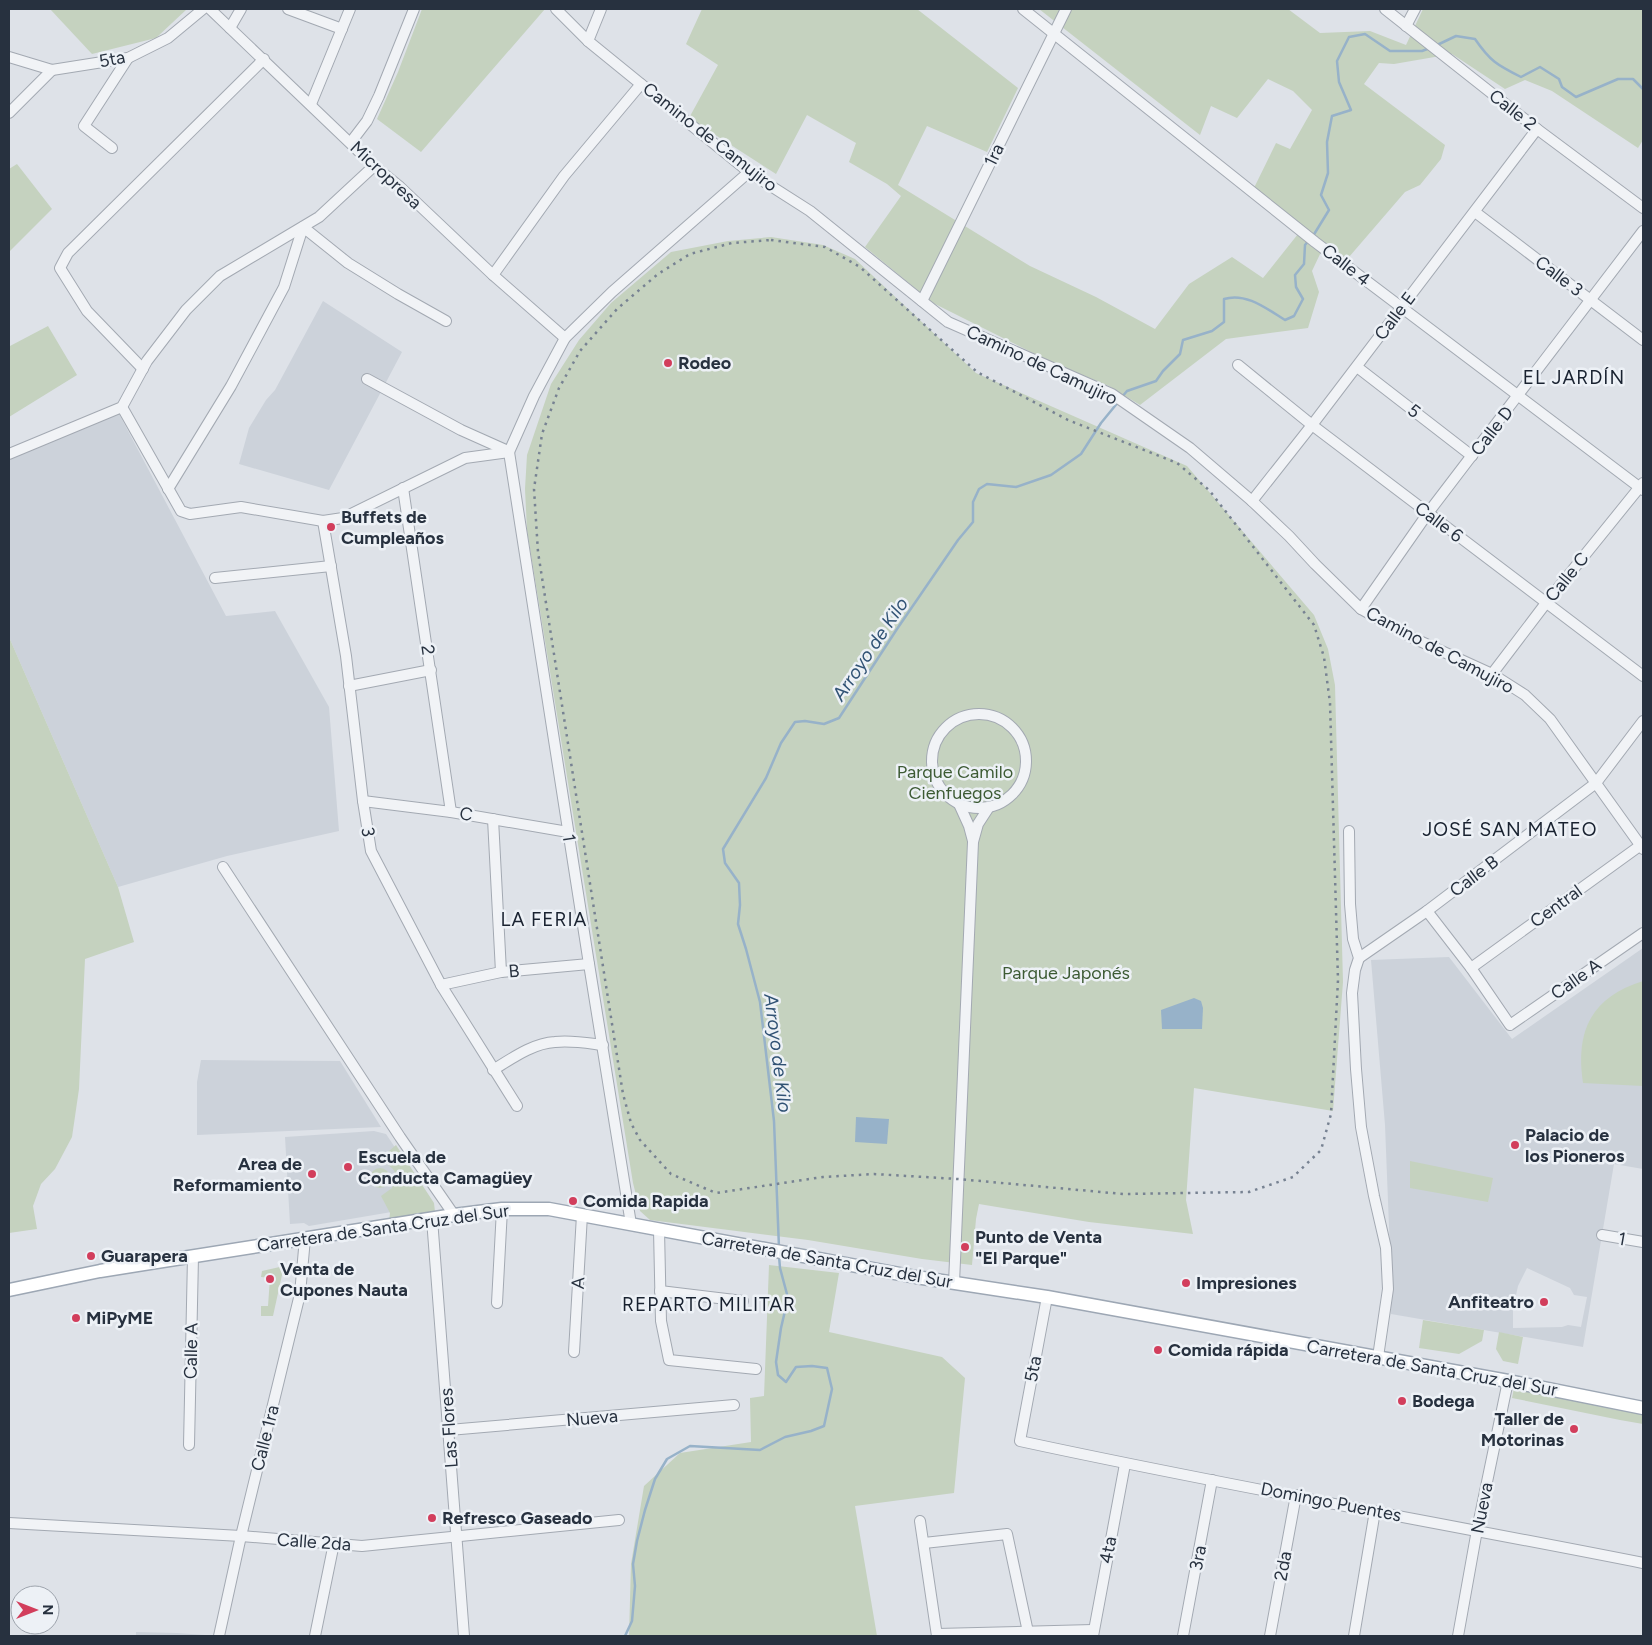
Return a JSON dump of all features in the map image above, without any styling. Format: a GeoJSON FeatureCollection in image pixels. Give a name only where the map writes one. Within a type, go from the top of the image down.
{"type":"FeatureCollection","features":[{"type":"Feature","properties":{"kind":"main road","name":"Carretera de Santa Cruz del Sur"},"geometry":{"type":"LineString","coordinates":[[9,1290],[193,1256],[454,1215],[502,1209],[549,1209],[797,1256],[1047,1297],[1378,1357],[1643,1408]]}},
{"type":"Feature","properties":{"kind":"street","name":"5ta"},"geometry":{"type":"LineString","coordinates":[[9,57],[52,70],[128,58],[168,38],[203,9]]}},
{"type":"Feature","properties":{"kind":"street","name":"Micropresa"},"geometry":{"type":"LineString","coordinates":[[210,9],[374,166],[565,338]]}},
{"type":"Feature","properties":{"kind":"street"},"geometry":{"type":"LineString","coordinates":[[230,28],[241,9]]}},
{"type":"Feature","properties":{"kind":"street"},"geometry":{"type":"LineString","coordinates":[[288,9],[342,29]]}},
{"type":"Feature","properties":{"kind":"street"},"geometry":{"type":"LineString","coordinates":[[311,104],[350,9]]}},
{"type":"Feature","properties":{"kind":"street"},"geometry":{"type":"LineString","coordinates":[[351,142],[367,121],[379,96],[414,9]]}},
{"type":"Feature","properties":{"kind":"street","name":"Camino de Camujiro"},"geometry":{"type":"LineString","coordinates":[[556,9],[588,41],[749,172],[810,211],[948,322],[1112,394],[1190,448],[1252,501],[1361,609],[1413,638],[1492,674],[1525,695],[1550,719],[1642,847]]}},
{"type":"Feature","properties":{"kind":"street"},"geometry":{"type":"LineString","coordinates":[[588,41],[601,9]]}},
{"type":"Feature","properties":{"kind":"street"},"geometry":{"type":"LineString","coordinates":[[1023,9],[1054,33]]}},
{"type":"Feature","properties":{"kind":"street","name":"1ra"},"geometry":{"type":"LineString","coordinates":[[922,301],[1066,9]]}},
{"type":"Feature","properties":{"kind":"street","name":"Calle 2"},"geometry":{"type":"LineString","coordinates":[[1385,9],[1537,129],[1643,208]]}},
{"type":"Feature","properties":{"kind":"street"},"geometry":{"type":"LineString","coordinates":[[1406,26],[1415,9]]}},
{"type":"Feature","properties":{"kind":"street","name":"Calle 4"},"geometry":{"type":"LineString","coordinates":[[1054,33],[1315,242],[1642,487]]}},
{"type":"Feature","properties":{"kind":"street"},"geometry":{"type":"LineString","coordinates":[[112,148],[84,126],[128,58]]}},
{"type":"Feature","properties":{"kind":"street"},"geometry":{"type":"LineString","coordinates":[[143,369],[87,311],[60,268],[68,253],[264,59]]}},
{"type":"Feature","properties":{"kind":"street"},"geometry":{"type":"LineString","coordinates":[[9,114],[52,70]]}},
{"type":"Feature","properties":{"kind":"street"},"geometry":{"type":"LineString","coordinates":[[493,274],[564,176],[641,84]]}},
{"type":"Feature","properties":{"kind":"street","name":"Calle E"},"geometry":{"type":"LineString","coordinates":[[1252,501],[1537,129]]}},
{"type":"Feature","properties":{"kind":"street"},"geometry":{"type":"LineString","coordinates":[[9,454],[122,407],[147,361],[186,310],[220,276],[319,217],[374,166]]}},
{"type":"Feature","properties":{"kind":"street"},"geometry":{"type":"LineString","coordinates":[[509,452],[534,396],[565,338],[612,292],[749,172]]}},
{"type":"Feature","properties":{"kind":"street","name":"Calle 3"},"geometry":{"type":"LineString","coordinates":[[1474,212],[1643,340]]}},
{"type":"Feature","properties":{"kind":"street"},"geometry":{"type":"LineString","coordinates":[[303,227],[348,263],[446,321]]}},
{"type":"Feature","properties":{"kind":"street"},"geometry":{"type":"LineString","coordinates":[[168,489],[231,386],[284,287],[303,227]]}},
{"type":"Feature","properties":{"kind":"street","name":"Calle D"},"geometry":{"type":"LineString","coordinates":[[1361,609],[1428,513],[1643,231]]}},
{"type":"Feature","properties":{"kind":"street","name":"Calle 6"},"geometry":{"type":"LineString","coordinates":[[1238,365],[1312,425],[1643,676]]}},
{"type":"Feature","properties":{"kind":"street","name":"5"},"geometry":{"type":"LineString","coordinates":[[1356,367],[1472,456]]}},
{"type":"Feature","properties":{"kind":"street"},"geometry":{"type":"LineString","coordinates":[[368,379],[462,430],[509,452]]}},
{"type":"Feature","properties":{"kind":"street"},"geometry":{"type":"LineString","coordinates":[[122,407],[181,511],[190,514],[241,507],[323,521],[343,518],[464,458],[509,452]]}},
{"type":"Feature","properties":{"kind":"street","name":"1"},"geometry":{"type":"LineString","coordinates":[[509,452],[631,1224]]}},
{"type":"Feature","properties":{"kind":"street","name":"Calle C"},"geometry":{"type":"LineString","coordinates":[[1492,674],[1546,603],[1642,487]]}},
{"type":"Feature","properties":{"kind":"street","name":"2"},"geometry":{"type":"LineString","coordinates":[[403,488],[452,812]]}},
{"type":"Feature","properties":{"kind":"street","name":"3"},"geometry":{"type":"LineString","coordinates":[[323,521],[349,686],[371,851],[441,985],[517,1106]]}},
{"type":"Feature","properties":{"kind":"street"},"geometry":{"type":"LineString","coordinates":[[215,578],[331,566]]}},
{"type":"Feature","properties":{"kind":"street"},"geometry":{"type":"LineString","coordinates":[[349,686],[431,670]]}},
{"type":"Feature","properties":{"kind":"street"},"geometry":{"type":"LineString","coordinates":[[973,714],[988,715],[1003,721],[1015,731],[1023,745],[1026,760],[1023,776],[1016,790],[1004,800],[989,807],[976,808],[960,804],[947,796],[938,785],[933,771],[932,756],[936,741],[945,728],[958,719],[973,714]]}},
{"type":"Feature","properties":{"kind":"street","name":"Calle B"},"geometry":{"type":"LineString","coordinates":[[1359,958],[1428,911],[1596,783],[1643,721]]}},
{"type":"Feature","properties":{"kind":"street","name":"C"},"geometry":{"type":"LineString","coordinates":[[363,801],[452,812],[568,832]]}},
{"type":"Feature","properties":{"kind":"street"},"geometry":{"type":"LineString","coordinates":[[960,804],[973,842]]}},
{"type":"Feature","properties":{"kind":"street"},"geometry":{"type":"LineString","coordinates":[[954,1283],[973,842],[978,824],[989,807]]}},
{"type":"Feature","properties":{"kind":"street"},"geometry":{"type":"LineString","coordinates":[[493,819],[501,972]]}},
{"type":"Feature","properties":{"kind":"street"},"geometry":{"type":"LineString","coordinates":[[1349,831],[1350,904],[1353,939],[1359,958],[1355,970],[1352,993],[1360,1117],[1374,1196],[1386,1248],[1388,1289],[1378,1357]]}},
{"type":"Feature","properties":{"kind":"street","name":"Central"},"geometry":{"type":"LineString","coordinates":[[1471,968],[1642,847]]}},
{"type":"Feature","properties":{"kind":"street"},"geometry":{"type":"LineString","coordinates":[[223,867],[400,1137],[454,1215]]}},
{"type":"Feature","properties":{"kind":"street"},"geometry":{"type":"LineString","coordinates":[[1428,911],[1471,968]]}},
{"type":"Feature","properties":{"kind":"street","name":"Calle A"},"geometry":{"type":"LineString","coordinates":[[1471,968],[1510,1025],[1643,933]]}},
{"type":"Feature","properties":{"kind":"street","name":"B"},"geometry":{"type":"LineString","coordinates":[[441,985],[501,972],[589,964]]}},
{"type":"Feature","properties":{"kind":"street"},"geometry":{"type":"LineString","coordinates":[[493,1070],[520,1054],[553,1042],[603,1045]]}},
{"type":"Feature","properties":{"kind":"street"},"geometry":{"type":"LineString","coordinates":[[498,1303],[502,1209]]}},
{"type":"Feature","properties":{"kind":"street","name":"A"},"geometry":{"type":"LineString","coordinates":[[574,1352],[582,1214]]}},
{"type":"Feature","properties":{"kind":"street","name":"Las Flores"},"geometry":{"type":"LineString","coordinates":[[432,1219],[464,1636]]}},
{"type":"Feature","properties":{"kind":"street"},"geometry":{"type":"LineString","coordinates":[[659,1230],[661,1321],[669,1360],[756,1369]]}},
{"type":"Feature","properties":{"kind":"street","name":"1"},"geometry":{"type":"LineString","coordinates":[[1602,1236],[1643,1242]]}},
{"type":"Feature","properties":{"kind":"street","name":"Calle 1ra"},"geometry":{"type":"LineString","coordinates":[[219,1636],[241,1536],[300,1294],[306,1238]]}},
{"type":"Feature","properties":{"kind":"street","name":"Calle A"},"geometry":{"type":"LineString","coordinates":[[189,1445],[193,1256]]}},
{"type":"Feature","properties":{"kind":"street"},"geometry":{"type":"LineString","coordinates":[[660,1291],[743,1301]]}},
{"type":"Feature","properties":{"kind":"street","name":"5ta"},"geometry":{"type":"LineString","coordinates":[[1020,1441],[1047,1297]]}},
{"type":"Feature","properties":{"kind":"street","name":"Nueva"},"geometry":{"type":"LineString","coordinates":[[1458,1636],[1477,1530],[1508,1381]]}},
{"type":"Feature","properties":{"kind":"street","name":"Nueva"},"geometry":{"type":"LineString","coordinates":[[449,1430],[734,1405]]}},
{"type":"Feature","properties":{"kind":"street","name":"Domingo Puentes"},"geometry":{"type":"LineString","coordinates":[[1020,1441],[1125,1464],[1296,1495],[1643,1563]]}},
{"type":"Feature","properties":{"kind":"street","name":"4ta"},"geometry":{"type":"LineString","coordinates":[[1093,1633],[1125,1464]]}},
{"type":"Feature","properties":{"kind":"street","name":"3ra"},"geometry":{"type":"LineString","coordinates":[[1183,1636],[1212,1480]]}},
{"type":"Feature","properties":{"kind":"street","name":"2da"},"geometry":{"type":"LineString","coordinates":[[1270,1636],[1296,1495]]}},
{"type":"Feature","properties":{"kind":"street"},"geometry":{"type":"LineString","coordinates":[[1354,1636],[1375,1511]]}},
{"type":"Feature","properties":{"kind":"street","name":"Calle 2da"},"geometry":{"type":"LineString","coordinates":[[9,1523],[241,1536],[362,1546],[619,1520]]}},
{"type":"Feature","properties":{"kind":"street"},"geometry":{"type":"LineString","coordinates":[[920,1521],[937,1635],[1028,1632],[1093,1633]]}},
{"type":"Feature","properties":{"kind":"street"},"geometry":{"type":"LineString","coordinates":[[924,1543],[1007,1534],[1028,1632]]}},
{"type":"Feature","properties":{"kind":"street"},"geometry":{"type":"LineString","coordinates":[[315,1636],[334,1544]]}},
{"type":"Feature","properties":{"kind":"shaded area"},"geometry":{"type":"Polygon","coordinates":[[[323,301],[402,352],[329,490],[239,464],[249,428],[266,400],[275,390],[323,301]]]}},
{"type":"Feature","properties":{"kind":"shaded area"},"geometry":{"type":"Polygon","coordinates":[[[118,412],[226,616],[275,611],[329,707],[339,831],[227,856],[118,887],[9,637],[9,458],[118,412]]]}},
{"type":"Feature","properties":{"kind":"shaded area","name":"Palacio de los Pioneros"},"geometry":{"type":"Polygon","coordinates":[[[1643,948],[1643,1169],[1614,1164],[1583,1347],[1391,1314],[1385,1125],[1371,960],[1449,957],[1512,1039],[1643,948]],[[1527,1268],[1518,1286],[1513,1309],[1513,1328],[1562,1327],[1568,1325],[1581,1327],[1587,1297],[1574,1295],[1570,1288],[1527,1268]]]}},
{"type":"Feature","properties":{"kind":"shaded area"},"geometry":{"type":"Polygon","coordinates":[[[201,1060],[340,1061],[381,1127],[197,1135],[197,1082],[201,1060]]]}},
{"type":"Feature","properties":{"kind":"shaded area","name":"Escuela de Conducta Camagüey"},"geometry":{"type":"Polygon","coordinates":[[[374,1131],[386,1134],[422,1188],[421,1207],[309,1226],[304,1223],[290,1224],[285,1137],[374,1131]]]}},
{"type":"Feature","properties":{"kind":"shaded area"},"geometry":{"type":"Polygon","coordinates":[[[136,1632],[177,1633],[219,1636],[136,1636],[136,1632]]]}},
{"type":"Feature","properties":{"kind":"green space"},"geometry":{"type":"Polygon","coordinates":[[[50,9],[187,9],[156,38],[92,54],[50,9]]]}},
{"type":"Feature","properties":{"kind":"green space"},"geometry":{"type":"Polygon","coordinates":[[[422,9],[545,9],[421,152],[377,119],[398,72],[422,9]]]}},
{"type":"Feature","properties":{"kind":"green space"},"geometry":{"type":"Polygon","coordinates":[[[702,9],[917,9],[1018,88],[987,152],[927,126],[898,185],[1030,266],[1096,297],[1155,329],[1189,284],[1232,257],[1263,278],[1298,234],[1252,192],[1276,143],[1290,149],[1312,110],[1293,91],[1268,79],[1237,118],[1211,106],[1200,135],[1039,9],[1288,9],[1320,33],[1370,31],[1406,45],[1423,9],[1643,9],[1643,140],[1638,148],[1552,91],[1525,80],[1505,89],[1452,54],[1394,64],[1379,63],[1364,84],[1445,145],[1441,159],[1420,185],[1405,192],[1343,264],[1321,252],[1312,271],[1319,292],[1308,328],[1226,339],[1140,405],[1109,386],[1051,362],[933,303],[865,247],[901,196],[887,184],[849,162],[856,143],[807,115],[776,174],[689,118],[718,65],[686,44],[702,9]]]}},
{"type":"Feature","properties":{"kind":"green space"},"geometry":{"type":"Polygon","coordinates":[[[17,164],[52,209],[9,252],[9,169],[17,164]]]}},
{"type":"Feature","properties":{"kind":"green space","name":"Parque Camilo Cienfuegos"},"geometry":{"type":"Polygon","coordinates":[[[771,237],[823,245],[855,259],[976,373],[1187,466],[1314,615],[1328,649],[1335,685],[1343,982],[1333,1111],[1194,1088],[1186,1200],[1193,1234],[1089,1222],[979,1204],[972,1265],[922,1259],[808,1240],[650,1220],[640,1211],[633,1183],[527,530],[525,489],[527,455],[551,384],[579,340],[611,303],[671,252],[728,241],[771,237]]]}},
{"type":"Feature","properties":{"kind":"green space"},"geometry":{"type":"Polygon","coordinates":[[[48,326],[77,375],[9,417],[9,345],[48,326]]]}},
{"type":"Feature","properties":{"kind":"green space"},"geometry":{"type":"Polygon","coordinates":[[[9,637],[118,887],[134,942],[85,959],[79,1089],[72,1137],[55,1169],[41,1184],[33,1206],[37,1229],[9,1233],[9,637]]]}},
{"type":"Feature","properties":{"kind":"green space"},"geometry":{"type":"Polygon","coordinates":[[[1643,981],[1643,1086],[1583,1083],[1582,1047],[1585,1032],[1591,1018],[1599,1006],[1611,996],[1643,981]]]}},
{"type":"Feature","properties":{"kind":"green space"},"geometry":{"type":"Polygon","coordinates":[[[396,1145],[434,1203],[435,1212],[433,1214],[389,1222],[390,1213],[381,1196],[392,1188],[395,1172],[382,1157],[396,1145]]]}},
{"type":"Feature","properties":{"kind":"green space"},"geometry":{"type":"Polygon","coordinates":[[[1410,1161],[1493,1178],[1488,1202],[1410,1188],[1410,1161]]]}},
{"type":"Feature","properties":{"kind":"green space"},"geometry":{"type":"Polygon","coordinates":[[[376,1168],[384,1168],[390,1174],[390,1182],[384,1188],[376,1188],[370,1182],[370,1174],[376,1168]]]}},
{"type":"Feature","properties":{"kind":"green space"},"geometry":{"type":"Polygon","coordinates":[[[769,1265],[839,1273],[829,1332],[942,1357],[965,1378],[954,1493],[855,1506],[877,1636],[629,1636],[631,1564],[644,1486],[680,1453],[751,1442],[750,1398],[764,1396],[769,1265]]]}},
{"type":"Feature","properties":{"kind":"green space"},"geometry":{"type":"Polygon","coordinates":[[[284,1266],[273,1316],[261,1316],[261,1306],[268,1306],[270,1278],[261,1277],[262,1271],[284,1266]]]}},
{"type":"Feature","properties":{"kind":"green space"},"geometry":{"type":"Polygon","coordinates":[[[1423,1320],[1484,1330],[1482,1341],[1459,1354],[1419,1348],[1423,1320]]]}},
{"type":"Feature","properties":{"kind":"green space"},"geometry":{"type":"Polygon","coordinates":[[[1499,1332],[1523,1337],[1518,1364],[1503,1361],[1496,1349],[1499,1332]]]}},
{"type":"Feature","properties":{"kind":"green space"},"geometry":{"type":"Polygon","coordinates":[[[1514,1388],[1643,1413],[1643,1424],[1512,1398],[1514,1388]]]}},
{"type":"Feature","properties":{"kind":"water"},"geometry":{"type":"Polygon","coordinates":[[[1194,998],[1201,1001],[1203,1008],[1202,1029],[1162,1029],[1161,1010],[1194,998]]]}},
{"type":"Feature","properties":{"kind":"water"},"geometry":{"type":"Polygon","coordinates":[[[856,1117],[889,1119],[887,1144],[855,1142],[856,1117]]]}},
{"type":"Feature","properties":{"kind":"waterway","name":"Arroyo de Kilo"},"geometry":{"type":"LineString","coordinates":[[1313,236],[1329,210],[1321,195],[1328,173],[1327,142],[1332,116],[1351,110],[1339,82],[1337,61],[1349,37],[1365,34],[1390,51],[1422,51],[1430,48]]}},
{"type":"Feature","properties":{"kind":"waterway","name":"Arroyo de Kilo"},"geometry":{"type":"LineString","coordinates":[[1435,46],[1456,36],[1475,39],[1490,58],[1506,69],[1521,77],[1540,67],[1559,79],[1562,87],[1576,97],[1618,79],[1633,79],[1643,89]]}},
{"type":"Feature","properties":{"kind":"waterway","name":"Arroyo de Kilo"},"geometry":{"type":"LineString","coordinates":[[1122,397],[1127,391],[1156,381],[1180,354],[1183,340],[1212,331],[1224,322],[1224,299],[1232,297],[1248,300],[1285,320],[1294,316],[1303,299],[1296,287],[1295,275],[1304,264],[1305,245],[1309,240]]}},
{"type":"Feature","properties":{"kind":"waterway","name":"Arroyo de Kilo"},"geometry":{"type":"LineString","coordinates":[[779,1248],[774,1121],[760,1002],[738,924],[740,905],[739,883],[725,863],[723,849],[766,778],[781,743],[795,722],[805,721],[824,724],[839,718],[897,629],[958,540],[973,522],[973,502],[979,489],[987,484],[1016,487],[1051,475],[1081,454],[1101,423],[1119,401]]}},
{"type":"Feature","properties":{"kind":"waterway","name":"Arroyo de Kilo"},"geometry":{"type":"LineString","coordinates":[[625,1636],[632,1621],[635,1586],[633,1564],[637,1541],[655,1479],[667,1459],[690,1446],[760,1450],[785,1437],[824,1426],[832,1389],[827,1368],[812,1366],[796,1367],[786,1382],[778,1375],[776,1362],[788,1298],[780,1268],[779,1256]]}},
{"type":"Feature","properties":{"kind":"railway"},"geometry":{"type":"LineString","coordinates":[[771,240],[825,247],[860,267],[977,372],[1068,420],[1177,463],[1209,490],[1314,625],[1324,657],[1330,703],[1338,980],[1331,1114],[1321,1150],[1293,1177],[1249,1192],[1123,1194],[958,1179],[874,1174],[823,1177],[716,1193],[671,1174],[640,1140],[631,1123],[623,1094],[538,552],[534,489],[542,434],[559,388],[580,351],[617,309],[658,274],[690,254],[732,243],[771,240]]}},
{"type":"Feature","properties":{"kind":"place","name":"Rodeo"},"geometry":{"type":"Point","coordinates":[668,363]}},
{"type":"Feature","properties":{"kind":"place","name":"Buffets de Cumpleaños"},"geometry":{"type":"Point","coordinates":[331,527]}},
{"type":"Feature","properties":{"kind":"place","name":"Palacio de los Pioneros"},"geometry":{"type":"Point","coordinates":[1515,1145]}},
{"type":"Feature","properties":{"kind":"place","name":"Escuela de Conducta Camagüey"},"geometry":{"type":"Point","coordinates":[348,1167]}},
{"type":"Feature","properties":{"kind":"place","name":"Area de Reformamiento"},"geometry":{"type":"Point","coordinates":[312,1174]}},
{"type":"Feature","properties":{"kind":"place","name":"Comida Rapida"},"geometry":{"type":"Point","coordinates":[573,1201]}},
{"type":"Feature","properties":{"kind":"place","name":"Punto de Venta \"El Parque\""},"geometry":{"type":"Point","coordinates":[965,1247]}},
{"type":"Feature","properties":{"kind":"place","name":"Guarapera"},"geometry":{"type":"Point","coordinates":[91,1256]}},
{"type":"Feature","properties":{"kind":"place","name":"Venta de Cupones Nauta"},"geometry":{"type":"Point","coordinates":[270,1279]}},
{"type":"Feature","properties":{"kind":"place","name":"Impresiones"},"geometry":{"type":"Point","coordinates":[1186,1283]}},
{"type":"Feature","properties":{"kind":"place","name":"Anfiteatro"},"geometry":{"type":"Point","coordinates":[1544,1302]}},
{"type":"Feature","properties":{"kind":"place","name":"MiPyME"},"geometry":{"type":"Point","coordinates":[76,1318]}},
{"type":"Feature","properties":{"kind":"place","name":"Comida rápida"},"geometry":{"type":"Point","coordinates":[1158,1350]}},
{"type":"Feature","properties":{"kind":"place","name":"Bodega"},"geometry":{"type":"Point","coordinates":[1402,1401]}},
{"type":"Feature","properties":{"kind":"place","name":"Taller de Motorinas"},"geometry":{"type":"Point","coordinates":[1574,1429]}},
{"type":"Feature","properties":{"kind":"place","name":"Refresco Gaseado"},"geometry":{"type":"Point","coordinates":[432,1518]}},
{"type":"Feature","properties":{"kind":"district","name":"EL JARDÍN"},"geometry":{"type":"Point","coordinates":[1574,377]}},
{"type":"Feature","properties":{"kind":"district","name":"JOSÉ SAN MATEO"},"geometry":{"type":"Point","coordinates":[1510,829]}},
{"type":"Feature","properties":{"kind":"district","name":"LA FERIA"},"geometry":{"type":"Point","coordinates":[544,919]}},
{"type":"Feature","properties":{"kind":"district","name":"REPARTO MILITAR"},"geometry":{"type":"Point","coordinates":[709,1304]}},
{"type":"Feature","properties":{"kind":"park label","name":"Parque Japonés"},"geometry":{"type":"Point","coordinates":[1066,973]}}]}
